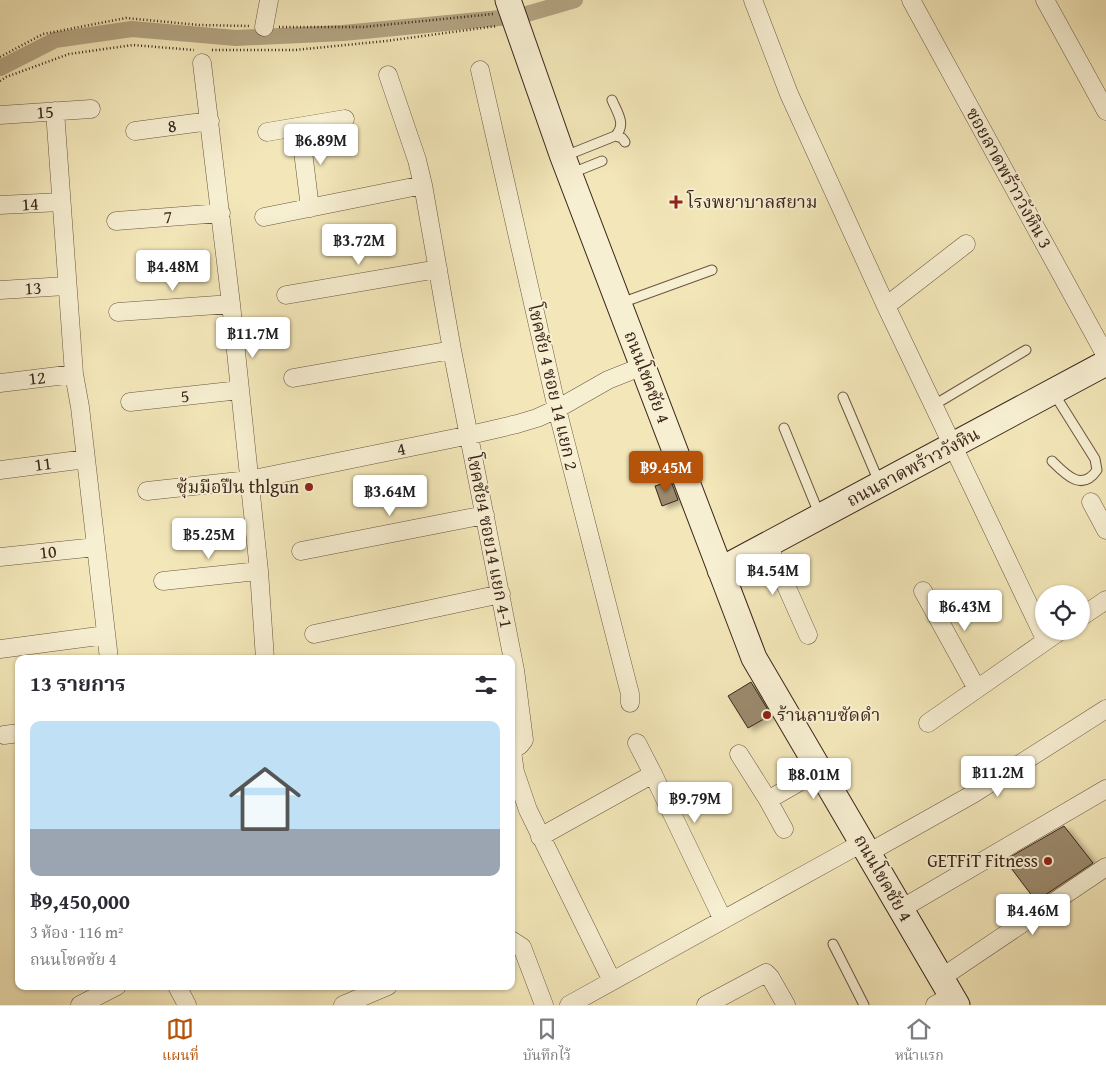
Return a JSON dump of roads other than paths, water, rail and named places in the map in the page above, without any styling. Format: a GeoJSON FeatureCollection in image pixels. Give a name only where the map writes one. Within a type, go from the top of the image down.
{"type":"FeatureCollection","features":[{"type":"Feature","properties":{"kind":"main road","name":"ถนนโชคชัย 4"},"geometry":{"type":"LineString","coordinates":[[513,14],[567,166],[754,658],[901,909],[946,996]]}},
{"type":"Feature","properties":{"kind":"main road","name":"ถนนลาดพร้าววังหิน"},"geometry":{"type":"LineString","coordinates":[[720,570],[1106,363]]}},
{"type":"Feature","properties":{"kind":"street"},"geometry":{"type":"LineString","coordinates":[[264,26],[269,0]]}},
{"type":"Feature","properties":{"kind":"street"},"geometry":{"type":"LineString","coordinates":[[753,0],[789,94],[886,306],[953,445],[1035,602]]}},
{"type":"Feature","properties":{"kind":"street","name":"ซอยลาดพร้าววังหิน 3"},"geometry":{"type":"LineString","coordinates":[[911,0],[1106,356]]}},
{"type":"Feature","properties":{"kind":"street"},"geometry":{"type":"LineString","coordinates":[[1045,0],[1106,111]]}},
{"type":"Feature","properties":{"kind":"street"},"geometry":{"type":"LineString","coordinates":[[205,55],[210,121],[259,571],[265,655]]}},
{"type":"Feature","properties":{"kind":"street","name":"โชคชัย 4 ซอย 14 แยก 2"},"geometry":{"type":"LineString","coordinates":[[480,70],[556,409],[630,694],[630,703]]}},
{"type":"Feature","properties":{"kind":"street","name":"โชคชัย4 ซอย14 แยก 4-1"},"geometry":{"type":"LineString","coordinates":[[388,75],[417,160],[423,185],[452,350],[501,594],[511,655]]}},
{"type":"Feature","properties":{"kind":"street","name":"15"},"geometry":{"type":"LineString","coordinates":[[0,115],[90,109]]}},
{"type":"Feature","properties":{"kind":"street"},"geometry":{"type":"LineString","coordinates":[[55,111],[66,286],[74,374],[80,407],[108,655]]}},
{"type":"Feature","properties":{"kind":"street"},"geometry":{"type":"LineString","coordinates":[[267,132],[346,119]]}},
{"type":"Feature","properties":{"kind":"street","name":"8"},"geometry":{"type":"LineString","coordinates":[[135,131],[210,121]]}},
{"type":"Feature","properties":{"kind":"street"},"geometry":{"type":"LineString","coordinates":[[300,127],[310,208]]}},
{"type":"Feature","properties":{"kind":"street"},"geometry":{"type":"LineString","coordinates":[[264,217],[423,185]]}},
{"type":"Feature","properties":{"kind":"street","name":"14"},"geometry":{"type":"LineString","coordinates":[[0,205],[60,202]]}},
{"type":"Feature","properties":{"kind":"street","name":"7"},"geometry":{"type":"LineString","coordinates":[[116,222],[221,213]]}},
{"type":"Feature","properties":{"kind":"street"},"geometry":{"type":"LineString","coordinates":[[886,306],[966,244]]}},
{"type":"Feature","properties":{"kind":"street"},"geometry":{"type":"LineString","coordinates":[[286,295],[438,269]]}},
{"type":"Feature","properties":{"kind":"street","name":"13"},"geometry":{"type":"LineString","coordinates":[[0,290],[66,286]]}},
{"type":"Feature","properties":{"kind":"street"},"geometry":{"type":"LineString","coordinates":[[118,312],[231,304]]}},
{"type":"Feature","properties":{"kind":"street"},"geometry":{"type":"LineString","coordinates":[[293,378],[452,350]]}},
{"type":"Feature","properties":{"kind":"street","name":"4"},"geometry":{"type":"LineString","coordinates":[[147,491],[248,480],[470,435],[530,420],[556,409],[608,380],[643,366]]}},
{"type":"Feature","properties":{"kind":"street","name":"12"},"geometry":{"type":"LineString","coordinates":[[0,383],[74,374]]}},
{"type":"Feature","properties":{"kind":"street","name":"5"},"geometry":{"type":"LineString","coordinates":[[130,402],[240,390]]}},
{"type":"Feature","properties":{"kind":"street","name":"11"},"geometry":{"type":"LineString","coordinates":[[0,470],[86,459]]}},
{"type":"Feature","properties":{"kind":"street"},"geometry":{"type":"LineString","coordinates":[[1090,502],[1106,530]]}},
{"type":"Feature","properties":{"kind":"street"},"geometry":{"type":"LineString","coordinates":[[301,552],[485,515]]}},
{"type":"Feature","properties":{"kind":"street"},"geometry":{"type":"LineString","coordinates":[[768,545],[808,635]]}},
{"type":"Feature","properties":{"kind":"street","name":"10"},"geometry":{"type":"LineString","coordinates":[[0,557],[96,547]]}},
{"type":"Feature","properties":{"kind":"street"},"geometry":{"type":"LineString","coordinates":[[163,581],[259,571]]}},
{"type":"Feature","properties":{"kind":"street"},"geometry":{"type":"LineString","coordinates":[[923,591],[977,689]]}},
{"type":"Feature","properties":{"kind":"street"},"geometry":{"type":"LineString","coordinates":[[314,634],[501,594]]}},
{"type":"Feature","properties":{"kind":"street"},"geometry":{"type":"LineString","coordinates":[[1090,611],[1106,600]]}},
{"type":"Feature","properties":{"kind":"street"},"geometry":{"type":"LineString","coordinates":[[0,649],[106,635]]}},
{"type":"Feature","properties":{"kind":"street"},"geometry":{"type":"LineString","coordinates":[[928,723],[1047,640]]}},
{"type":"Feature","properties":{"kind":"street","name":"โชคชัย4 ซอย14 แยก 4-1"},"geometry":{"type":"LineString","coordinates":[[515,682],[524,732],[524,740],[515,749]]}},
{"type":"Feature","properties":{"kind":"street"},"geometry":{"type":"LineString","coordinates":[[569,1005],[723,920],[973,794],[1106,709]]}},
{"type":"Feature","properties":{"kind":"street"},"geometry":{"type":"LineString","coordinates":[[637,744],[723,920]]}},
{"type":"Feature","properties":{"kind":"street"},"geometry":{"type":"LineString","coordinates":[[739,754],[784,829]]}},
{"type":"Feature","properties":{"kind":"street"},"geometry":{"type":"LineString","coordinates":[[515,766],[520,790],[540,837],[612,981]]}},
{"type":"Feature","properties":{"kind":"street"},"geometry":{"type":"LineString","coordinates":[[768,800],[820,770]]}},
{"type":"Feature","properties":{"kind":"street"},"geometry":{"type":"LineString","coordinates":[[540,837],[653,774]]}},
{"type":"Feature","properties":{"kind":"street"},"geometry":{"type":"LineString","coordinates":[[901,909],[1106,789]]}},
{"type":"Feature","properties":{"kind":"street"},"geometry":{"type":"LineString","coordinates":[[946,996],[1106,867]]}},
{"type":"Feature","properties":{"kind":"street"},"geometry":{"type":"LineString","coordinates":[[515,943],[522,947],[544,1005]]}},
{"type":"Feature","properties":{"kind":"street"},"geometry":{"type":"LineString","coordinates":[[706,1005],[766,973],[786,1005]]}},
{"type":"Feature","properties":{"kind":"street"},"geometry":{"type":"LineString","coordinates":[[80,1005],[109,990]]}},
{"type":"Feature","properties":{"kind":"street"},"geometry":{"type":"LineString","coordinates":[[179,990],[187,1005]]}},
{"type":"Feature","properties":{"kind":"street"},"geometry":{"type":"LineString","coordinates":[[350,1004],[380,990]]}},
{"type":"Feature","properties":{"kind":"lane"},"geometry":{"type":"LineString","coordinates":[[567,166],[616,136],[620,131],[622,124],[612,100]]}},
{"type":"Feature","properties":{"kind":"lane"},"geometry":{"type":"LineString","coordinates":[[616,136],[622,138],[625,142]]}},
{"type":"Feature","properties":{"kind":"lane"},"geometry":{"type":"LineString","coordinates":[[567,166],[602,161]]}},
{"type":"Feature","properties":{"kind":"lane"},"geometry":{"type":"LineString","coordinates":[[619,304],[712,270]]}},
{"type":"Feature","properties":{"kind":"lane"},"geometry":{"type":"LineString","coordinates":[[934,405],[1026,350]]}},
{"type":"Feature","properties":{"kind":"lane"},"geometry":{"type":"LineString","coordinates":[[1052,461],[1065,474],[1076,480],[1092,478],[1097,470],[1095,459],[1053,391]]}},
{"type":"Feature","properties":{"kind":"lane"},"geometry":{"type":"LineString","coordinates":[[843,397],[880,484]]}},
{"type":"Feature","properties":{"kind":"lane"},"geometry":{"type":"LineString","coordinates":[[784,428],[820,516]]}},
{"type":"Feature","properties":{"kind":"lane"},"geometry":{"type":"LineString","coordinates":[[834,944],[864,1005]]}},
{"type":"Feature","properties":{"kind":"waterway"},"geometry":{"type":"LineString","coordinates":[[0,68],[55,40],[132,29],[236,38],[343,33],[520,16],[575,0]]}},
{"type":"Feature","properties":{"kind":"place","name":"โรงพยาบาลสยาม"},"geometry":{"type":"Point","coordinates":[676,202]}},
{"type":"Feature","properties":{"kind":"place","name":"ซุ้มมือปืน thlgun"},"geometry":{"type":"Point","coordinates":[309,487]}},
{"type":"Feature","properties":{"kind":"place","name":"ร้านลาบซัดดำ"},"geometry":{"type":"Point","coordinates":[767,715]}},
{"type":"Feature","properties":{"kind":"place","name":"GETFiT Fitness"},"geometry":{"type":"Point","coordinates":[1048,861]}}]}
